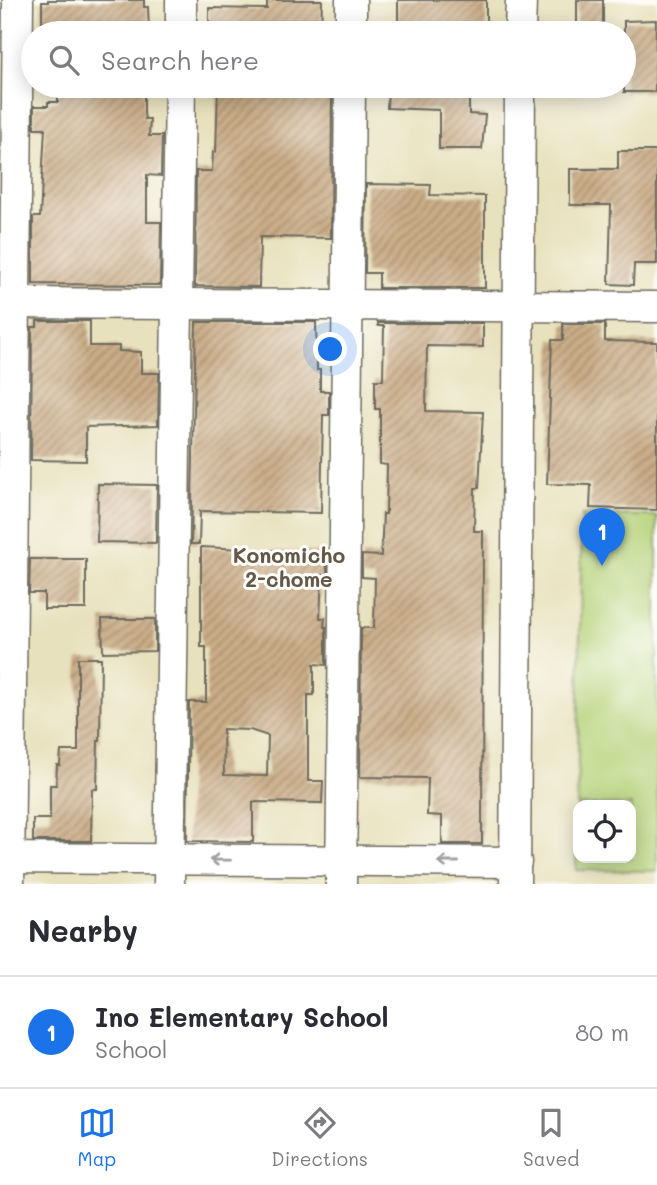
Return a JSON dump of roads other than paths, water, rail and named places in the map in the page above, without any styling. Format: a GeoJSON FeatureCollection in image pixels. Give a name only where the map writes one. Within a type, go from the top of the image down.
{"type":"FeatureCollection","features":[{"type":"Feature","properties":{"kind":"street"},"geometry":{"type":"LineString","coordinates":[[18,0],[7,303],[6,867],[169,872],[516,873],[520,98]]}},
{"type":"Feature","properties":{"kind":"street"},"geometry":{"type":"LineString","coordinates":[[181,0],[181,21]]}},
{"type":"Feature","properties":{"kind":"street"},"geometry":{"type":"LineString","coordinates":[[351,0],[351,21]]}},
{"type":"Feature","properties":{"kind":"street"},"geometry":{"type":"LineString","coordinates":[[520,21],[521,0]]}},
{"type":"Feature","properties":{"kind":"street"},"geometry":{"type":"LineString","coordinates":[[169,872],[180,98]]}},
{"type":"Feature","properties":{"kind":"street"},"geometry":{"type":"LineString","coordinates":[[341,873],[350,98]]}},
{"type":"Feature","properties":{"kind":"street"},"geometry":{"type":"LineString","coordinates":[[7,303],[657,307]]}},
{"type":"Feature","properties":{"kind":"place","name":"Ino Elementary School"},"geometry":{"type":"Point","coordinates":[602,566]}},
{"type":"Feature","properties":{"kind":"district","name":"Konomicho 2-chome"},"geometry":{"type":"Point","coordinates":[289,568]}}]}
